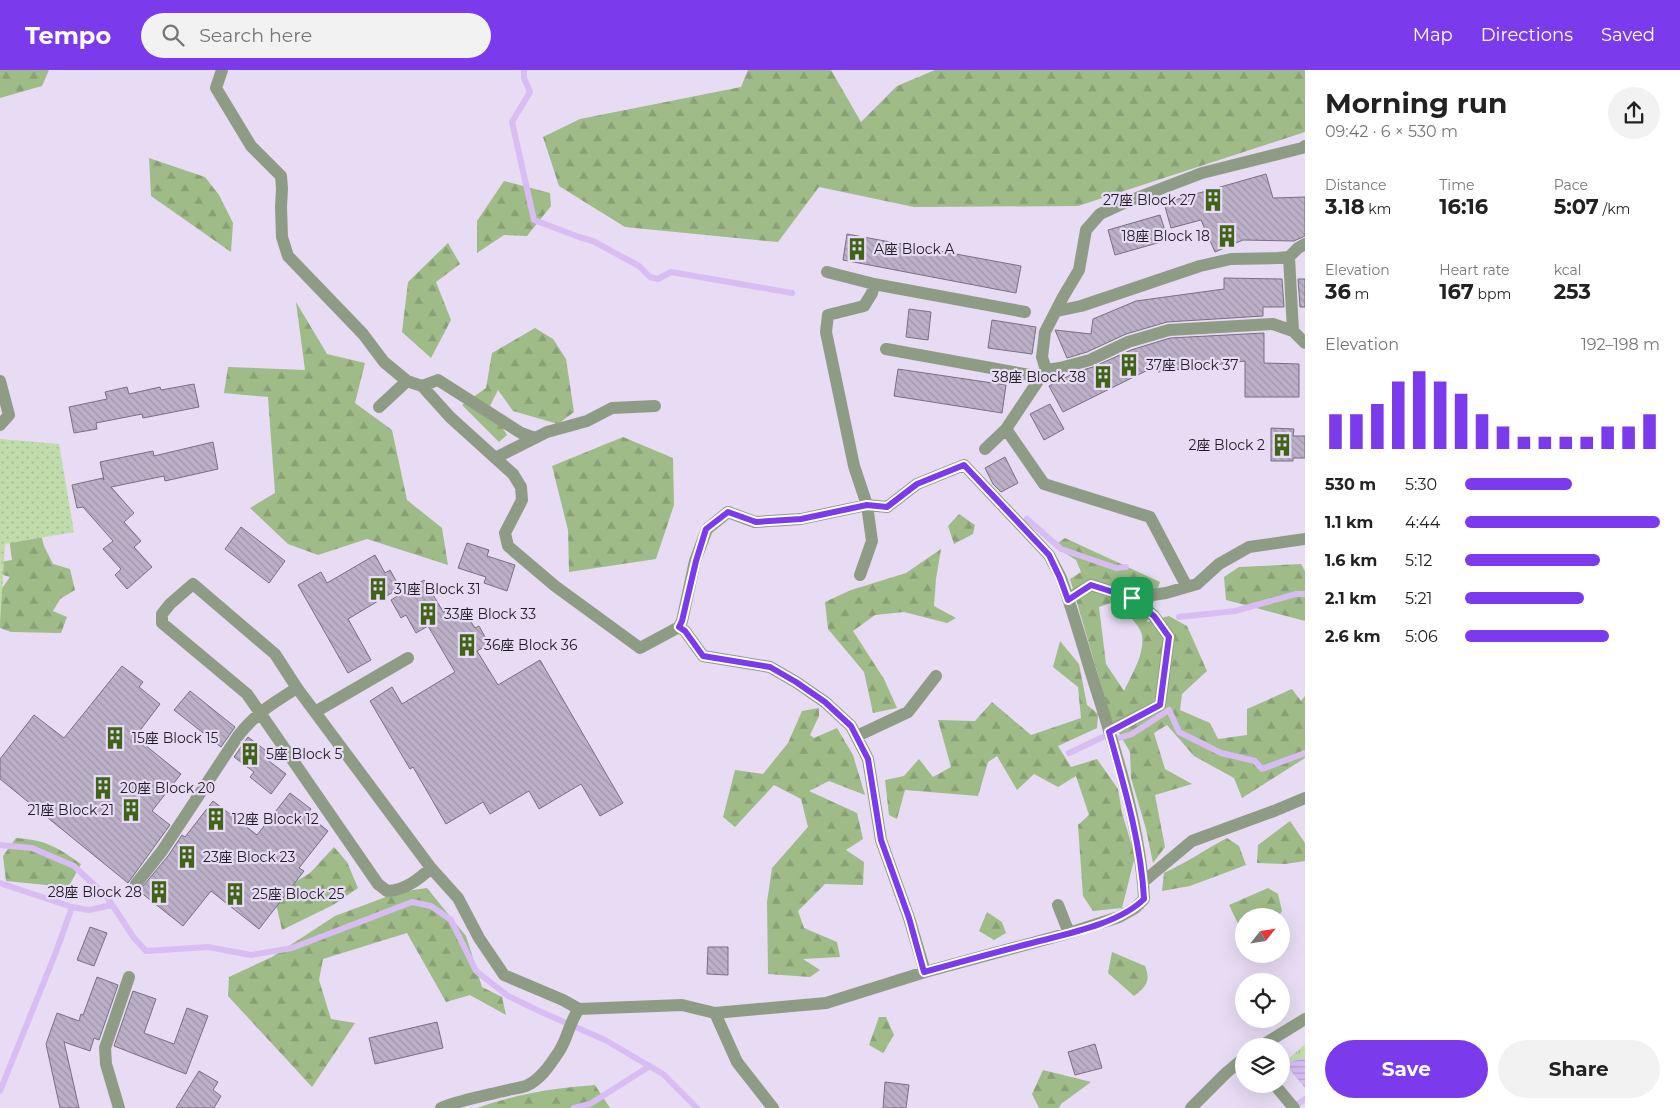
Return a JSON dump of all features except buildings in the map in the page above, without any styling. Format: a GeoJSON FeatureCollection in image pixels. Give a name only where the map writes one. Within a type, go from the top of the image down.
{"type":"FeatureCollection","features":[{"type":"Feature","properties":{"kind":"street"},"geometry":{"type":"LineString","coordinates":[[222,70],[216,88],[251,146],[281,176],[282,237],[288,256],[363,334],[384,362],[406,381],[422,386],[450,417],[513,474],[521,488],[522,500],[505,533],[508,546],[556,586],[640,648],[679,627],[706,529],[728,512],[756,522],[801,519],[867,505],[887,507],[917,484],[964,465],[1049,555],[1060,578],[1109,732],[1128,800],[1144,882],[1144,899],[1135,908],[1118,917],[1069,933],[924,972],[826,1003],[715,1012],[682,1005],[577,1011],[563,1000],[504,975],[479,938],[458,898],[431,868],[297,688],[275,654],[193,584],[170,604],[162,614],[162,623],[247,694],[378,884],[387,891],[397,890],[416,881],[431,868]]}},
{"type":"Feature","properties":{"kind":"street"},"geometry":{"type":"LineString","coordinates":[[985,449],[1006,430],[1044,374],[1042,357],[1045,332],[1079,270],[1086,230],[1100,214],[1202,173],[1305,146]]}},
{"type":"Feature","properties":{"kind":"street"},"geometry":{"type":"LineString","coordinates":[[1057,311],[1080,306],[1200,266],[1231,259],[1289,257],[1305,244]]}},
{"type":"Feature","properties":{"kind":"street"},"geometry":{"type":"LineString","coordinates":[[1289,257],[1293,331]]}},
{"type":"Feature","properties":{"kind":"street"},"geometry":{"type":"LineString","coordinates":[[827,272],[874,284],[1025,312]]}},
{"type":"Feature","properties":{"kind":"street"},"geometry":{"type":"LineString","coordinates":[[860,575],[872,541],[867,505],[854,466],[826,332],[828,315],[864,306],[872,293],[874,284]]}},
{"type":"Feature","properties":{"kind":"street"},"geometry":{"type":"LineString","coordinates":[[886,349],[1044,374],[1090,360],[1128,342],[1169,330],[1272,324],[1293,331],[1305,344]]}},
{"type":"Feature","properties":{"kind":"street"},"geometry":{"type":"LineString","coordinates":[[422,386],[438,380],[521,434],[535,438]]}},
{"type":"Feature","properties":{"kind":"street"},"geometry":{"type":"LineString","coordinates":[[0,381],[9,416],[0,425]]}},
{"type":"Feature","properties":{"kind":"street"},"geometry":{"type":"LineString","coordinates":[[378,407],[406,381]]}},
{"type":"Feature","properties":{"kind":"street"},"geometry":{"type":"LineString","coordinates":[[495,458],[547,432],[587,421],[612,408],[655,406]]}},
{"type":"Feature","properties":{"kind":"street"},"geometry":{"type":"LineString","coordinates":[[1006,430],[1044,484],[1150,517],[1187,587]]}},
{"type":"Feature","properties":{"kind":"street"},"geometry":{"type":"LineString","coordinates":[[1132,598],[1166,593],[1197,584],[1219,564],[1249,547],[1305,539]]}},
{"type":"Feature","properties":{"kind":"street"},"geometry":{"type":"LineString","coordinates":[[1068,600],[1091,585],[1132,598],[1154,616],[1169,637],[1160,705],[1109,732]]}},
{"type":"Feature","properties":{"kind":"street"},"geometry":{"type":"LineString","coordinates":[[679,627],[685,631],[703,656],[770,667],[825,702],[851,726],[868,759],[881,840],[909,918],[924,972]]}},
{"type":"Feature","properties":{"kind":"street"},"geometry":{"type":"LineString","coordinates":[[315,712],[408,658]]}},
{"type":"Feature","properties":{"kind":"street"},"geometry":{"type":"LineString","coordinates":[[857,736],[908,712],[936,676]]}},
{"type":"Feature","properties":{"kind":"street"},"geometry":{"type":"LineString","coordinates":[[136,884],[167,844],[250,720],[260,711],[297,688]]}},
{"type":"Feature","properties":{"kind":"street"},"geometry":{"type":"LineString","coordinates":[[1144,882],[1192,841],[1305,798]]}},
{"type":"Feature","properties":{"kind":"street"},"geometry":{"type":"LineString","coordinates":[[1058,905],[1069,933]]}},
{"type":"Feature","properties":{"kind":"street"},"geometry":{"type":"LineString","coordinates":[[120,1108],[106,1064],[105,1048],[129,977]]}},
{"type":"Feature","properties":{"kind":"street"},"geometry":{"type":"LineString","coordinates":[[441,1108],[527,1085],[543,1073],[560,1052],[577,1011]]}},
{"type":"Feature","properties":{"kind":"street"},"geometry":{"type":"LineString","coordinates":[[715,1012],[737,1062],[773,1108]]}},
{"type":"Feature","properties":{"kind":"street"},"geometry":{"type":"LineString","coordinates":[[1274,1038],[1305,1019]]}},
{"type":"Feature","properties":{"kind":"street"},"geometry":{"type":"LineString","coordinates":[[1191,1108],[1235,1066]]}},
{"type":"Feature","properties":{"kind":"street"},"geometry":{"type":"LineString","coordinates":[[1282,1093],[1294,1108]]}},
{"type":"Feature","properties":{"kind":"green space"},"geometry":{"type":"Polygon","coordinates":[[[0,70],[49,70],[42,86],[0,98],[0,70]]]}},
{"type":"Feature","properties":{"kind":"green space"},"geometry":{"type":"Polygon","coordinates":[[[748,70],[831,70],[861,122],[897,86],[935,70],[1305,70],[1305,132],[1078,206],[914,207],[819,187],[778,242],[625,227],[559,186],[543,137],[580,119],[741,87],[748,70]]]}},
{"type":"Feature","properties":{"kind":"green space"},"geometry":{"type":"Polygon","coordinates":[[[149,158],[205,177],[219,195],[233,223],[231,252],[151,196],[149,158]]]}},
{"type":"Feature","properties":{"kind":"green space"},"geometry":{"type":"Polygon","coordinates":[[[504,181],[550,193],[551,206],[527,236],[504,235],[477,253],[477,221],[504,181]]]}},
{"type":"Feature","properties":{"kind":"green space"},"geometry":{"type":"Polygon","coordinates":[[[448,243],[460,264],[436,282],[451,320],[431,358],[402,332],[408,282],[448,243]]]}},
{"type":"Feature","properties":{"kind":"green space"},"geometry":{"type":"Polygon","coordinates":[[[296,302],[327,354],[365,363],[355,403],[392,430],[407,500],[442,528],[448,565],[367,539],[318,555],[288,544],[250,508],[275,493],[268,397],[224,393],[228,367],[305,370],[296,302]]]}},
{"type":"Feature","properties":{"kind":"green space"},"geometry":{"type":"Polygon","coordinates":[[[535,328],[553,339],[566,359],[574,412],[558,424],[513,411],[498,390],[490,406],[507,435],[499,442],[462,405],[486,388],[492,353],[535,328]]]}},
{"type":"Feature","properties":{"kind":"green space"},"geometry":{"type":"Polygon","coordinates":[[[623,437],[673,458],[674,505],[656,559],[569,572],[568,530],[552,466],[623,437]]]}},
{"type":"Feature","properties":{"kind":"green space"},"geometry":{"type":"Polygon","coordinates":[[[0,439],[59,444],[74,532],[5,544],[0,626],[0,439]]]}},
{"type":"Feature","properties":{"kind":"green space"},"geometry":{"type":"Polygon","coordinates":[[[0,470],[36,516],[44,546],[53,564],[70,569],[75,590],[60,599],[53,611],[67,617],[61,633],[11,632],[0,628],[0,591],[10,577],[0,574],[0,562],[12,560],[0,470]]]}},
{"type":"Feature","properties":{"kind":"green space"},"geometry":{"type":"Polygon","coordinates":[[[959,514],[975,525],[973,534],[954,544],[948,526],[959,514]]]}},
{"type":"Feature","properties":{"kind":"green space"},"geometry":{"type":"Polygon","coordinates":[[[1065,538],[1160,582],[1147,622],[1169,616],[1187,626],[1207,671],[1182,694],[1180,710],[1210,723],[1218,739],[1247,735],[1247,709],[1292,689],[1301,701],[1305,696],[1305,758],[1242,798],[1234,778],[1194,756],[1167,725],[1154,733],[1165,769],[1192,784],[1155,795],[1165,847],[1153,863],[1146,829],[1131,778],[1130,752],[1111,719],[1070,579],[1081,572],[1076,560],[1054,546],[1065,538]],[[1114,602],[1099,607],[1106,664],[1124,691],[1139,657],[1142,635],[1135,622],[1114,602]]]}},
{"type":"Feature","properties":{"kind":"green space"},"geometry":{"type":"Polygon","coordinates":[[[941,549],[934,606],[956,618],[947,623],[904,612],[875,615],[853,631],[884,679],[897,708],[873,713],[864,672],[828,629],[825,602],[851,590],[906,573],[941,549]]]}},
{"type":"Feature","properties":{"kind":"green space"},"geometry":{"type":"Polygon","coordinates":[[[1301,564],[1305,571],[1305,621],[1226,600],[1224,577],[1239,567],[1301,564]]]}},
{"type":"Feature","properties":{"kind":"green space"},"geometry":{"type":"Polygon","coordinates":[[[1060,641],[1079,664],[1087,705],[1098,714],[1097,728],[1058,746],[1071,767],[1097,759],[1118,789],[1122,813],[1135,856],[1122,908],[1093,911],[1083,896],[1078,825],[1089,815],[1076,776],[1058,787],[1034,774],[1017,790],[997,756],[988,762],[978,796],[905,790],[897,819],[889,815],[885,780],[904,776],[919,759],[933,777],[951,767],[938,720],[975,721],[992,702],[1031,735],[1081,718],[1078,687],[1053,667],[1060,641]]]}},
{"type":"Feature","properties":{"kind":"green space"},"geometry":{"type":"Polygon","coordinates":[[[819,708],[819,716],[810,735],[814,738],[837,728],[853,755],[865,795],[829,781],[809,791],[857,813],[863,839],[846,850],[864,862],[863,885],[825,884],[798,911],[804,928],[837,942],[840,957],[803,959],[820,970],[810,977],[768,974],[767,902],[772,868],[808,827],[801,799],[774,785],[735,827],[723,817],[735,770],[763,774],[788,743],[802,711],[819,708]]]}},
{"type":"Feature","properties":{"kind":"green space"},"geometry":{"type":"Polygon","coordinates":[[[1290,821],[1305,843],[1305,861],[1285,864],[1257,863],[1258,845],[1290,821]]]}},
{"type":"Feature","properties":{"kind":"green space"},"geometry":{"type":"Polygon","coordinates":[[[16,838],[51,845],[81,864],[69,886],[6,881],[3,856],[16,838]]]}},
{"type":"Feature","properties":{"kind":"green space"},"geometry":{"type":"Polygon","coordinates":[[[1227,838],[1239,846],[1246,865],[1190,886],[1162,891],[1164,873],[1227,838]]]}},
{"type":"Feature","properties":{"kind":"green space"},"geometry":{"type":"Polygon","coordinates":[[[334,847],[347,862],[358,888],[333,905],[282,930],[274,895],[310,873],[334,847]]]}},
{"type":"Feature","properties":{"kind":"green space"},"geometry":{"type":"Polygon","coordinates":[[[427,888],[466,936],[482,987],[502,997],[506,1015],[470,995],[446,1002],[407,933],[323,959],[319,980],[331,1019],[355,1023],[312,1087],[228,996],[229,977],[272,957],[335,916],[399,892],[427,888]]]}},
{"type":"Feature","properties":{"kind":"green space"},"geometry":{"type":"Polygon","coordinates":[[[1268,888],[1278,894],[1281,908],[1235,908],[1235,917],[1229,905],[1268,888]]]}},
{"type":"Feature","properties":{"kind":"green space"},"geometry":{"type":"Polygon","coordinates":[[[987,912],[1002,922],[1006,933],[994,940],[979,931],[987,912]]]}},
{"type":"Feature","properties":{"kind":"green space"},"geometry":{"type":"Polygon","coordinates":[[[1112,952],[1145,966],[1147,971],[1146,983],[1142,990],[1134,996],[1108,973],[1112,952]]]}},
{"type":"Feature","properties":{"kind":"green space"},"geometry":{"type":"Polygon","coordinates":[[[879,1017],[886,1017],[894,1035],[883,1053],[869,1045],[879,1017]]]}},
{"type":"Feature","properties":{"kind":"green space"},"geometry":{"type":"Polygon","coordinates":[[[1305,1044],[1305,1058],[1290,1062],[1290,1058],[1305,1044]]]}},
{"type":"Feature","properties":{"kind":"green space"},"geometry":{"type":"Polygon","coordinates":[[[1043,1070],[1091,1082],[1061,1104],[1059,1108],[1039,1108],[1032,1094],[1043,1070]]]}},
{"type":"Feature","properties":{"kind":"green space"},"geometry":{"type":"Polygon","coordinates":[[[595,1085],[610,1108],[477,1108],[535,1092],[595,1085]]]}},
{"type":"Feature","properties":{"kind":"shaded area"},"geometry":{"type":"Polygon","coordinates":[[[1305,1058],[1305,1088],[1290,1070],[1290,1062],[1305,1058]]]}},
{"type":"Feature","properties":{"kind":"waterway"},"geometry":{"type":"LineString","coordinates":[[524,70],[524,78],[530,92],[512,122],[534,220],[593,241],[639,266],[650,277],[658,279],[671,272],[792,293]]}},
{"type":"Feature","properties":{"kind":"waterway"},"geometry":{"type":"LineString","coordinates":[[1027,519],[1061,549],[1116,568],[1126,567]]}},
{"type":"Feature","properties":{"kind":"waterway"},"geometry":{"type":"LineString","coordinates":[[1179,617],[1235,611],[1296,594],[1305,594]]}},
{"type":"Feature","properties":{"kind":"waterway"},"geometry":{"type":"LineString","coordinates":[[1119,738],[1132,734],[1169,710],[1179,732],[1221,753],[1255,761],[1262,769],[1305,753]]}},
{"type":"Feature","properties":{"kind":"waterway"},"geometry":{"type":"LineString","coordinates":[[1069,753],[1103,737]]}},
{"type":"Feature","properties":{"kind":"waterway"},"geometry":{"type":"LineString","coordinates":[[0,845],[32,848],[74,866],[107,897],[134,938],[146,951],[208,947],[251,955],[292,948],[412,902],[431,906],[451,920],[476,971],[508,996],[605,1040],[663,1074],[697,1108]]}},
{"type":"Feature","properties":{"kind":"waterway"},"geometry":{"type":"LineString","coordinates":[[0,883],[72,907],[89,910],[112,905]]}},
{"type":"Feature","properties":{"kind":"waterway"},"geometry":{"type":"LineString","coordinates":[[0,1091],[72,907]]}},
{"type":"Feature","properties":{"kind":"waterway"},"geometry":{"type":"LineString","coordinates":[[574,1108],[590,1104],[650,1066]]}},
{"type":"Feature","properties":{"kind":"waterway"},"geometry":{"type":"LineString","coordinates":[[1293,1108],[1305,1099]]}},
{"type":"Feature","properties":{"kind":"place","name":"27座 Block 27"},"geometry":{"type":"Point","coordinates":[1213,200]}},
{"type":"Feature","properties":{"kind":"place","name":"18座 Block 18"},"geometry":{"type":"Point","coordinates":[1227,236]}},
{"type":"Feature","properties":{"kind":"place","name":"A座 Block A"},"geometry":{"type":"Point","coordinates":[857,249]}},
{"type":"Feature","properties":{"kind":"place","name":"37座 Block 37"},"geometry":{"type":"Point","coordinates":[1129,365]}},
{"type":"Feature","properties":{"kind":"place","name":"38座 Block 38"},"geometry":{"type":"Point","coordinates":[1103,377]}},
{"type":"Feature","properties":{"kind":"place","name":"2座 Block 2"},"geometry":{"type":"Point","coordinates":[1282,445]}},
{"type":"Feature","properties":{"kind":"place","name":"31座 Block 31"},"geometry":{"type":"Point","coordinates":[378,589]}},
{"type":"Feature","properties":{"kind":"place","name":"33座 Block 33"},"geometry":{"type":"Point","coordinates":[428,614]}},
{"type":"Feature","properties":{"kind":"place","name":"36座 Block 36"},"geometry":{"type":"Point","coordinates":[467,645]}},
{"type":"Feature","properties":{"kind":"place","name":"15座 Block 15"},"geometry":{"type":"Point","coordinates":[115,738]}},
{"type":"Feature","properties":{"kind":"place","name":"5座 Block 5"},"geometry":{"type":"Point","coordinates":[250,754]}},
{"type":"Feature","properties":{"kind":"place","name":"20座 Block 20"},"geometry":{"type":"Point","coordinates":[103,788]}},
{"type":"Feature","properties":{"kind":"place","name":"21座 Block 21"},"geometry":{"type":"Point","coordinates":[131,810]}},
{"type":"Feature","properties":{"kind":"place","name":"12座 Block 12"},"geometry":{"type":"Point","coordinates":[216,819]}},
{"type":"Feature","properties":{"kind":"place","name":"23座 Block 23"},"geometry":{"type":"Point","coordinates":[187,857]}},
{"type":"Feature","properties":{"kind":"place","name":"28座 Block 28"},"geometry":{"type":"Point","coordinates":[159,892]}},
{"type":"Feature","properties":{"kind":"place","name":"25座 Block 25"},"geometry":{"type":"Point","coordinates":[235,894]}},
{"type":"Feature","properties":{"kind":"route"},"geometry":{"type":"LineString","coordinates":[[964,465],[1049,555],[1068,600],[1091,585],[1132,598],[1154,616],[1169,637],[1160,705],[1109,732],[1128,800],[1143,878],[1144,899],[1135,908],[1118,917],[1069,933],[924,972],[909,918],[881,840],[868,759],[851,726],[825,702],[770,667],[703,656],[685,631],[679,627],[706,529],[728,512],[756,522],[801,519],[867,505],[887,507],[917,484],[964,465]]}}]}
